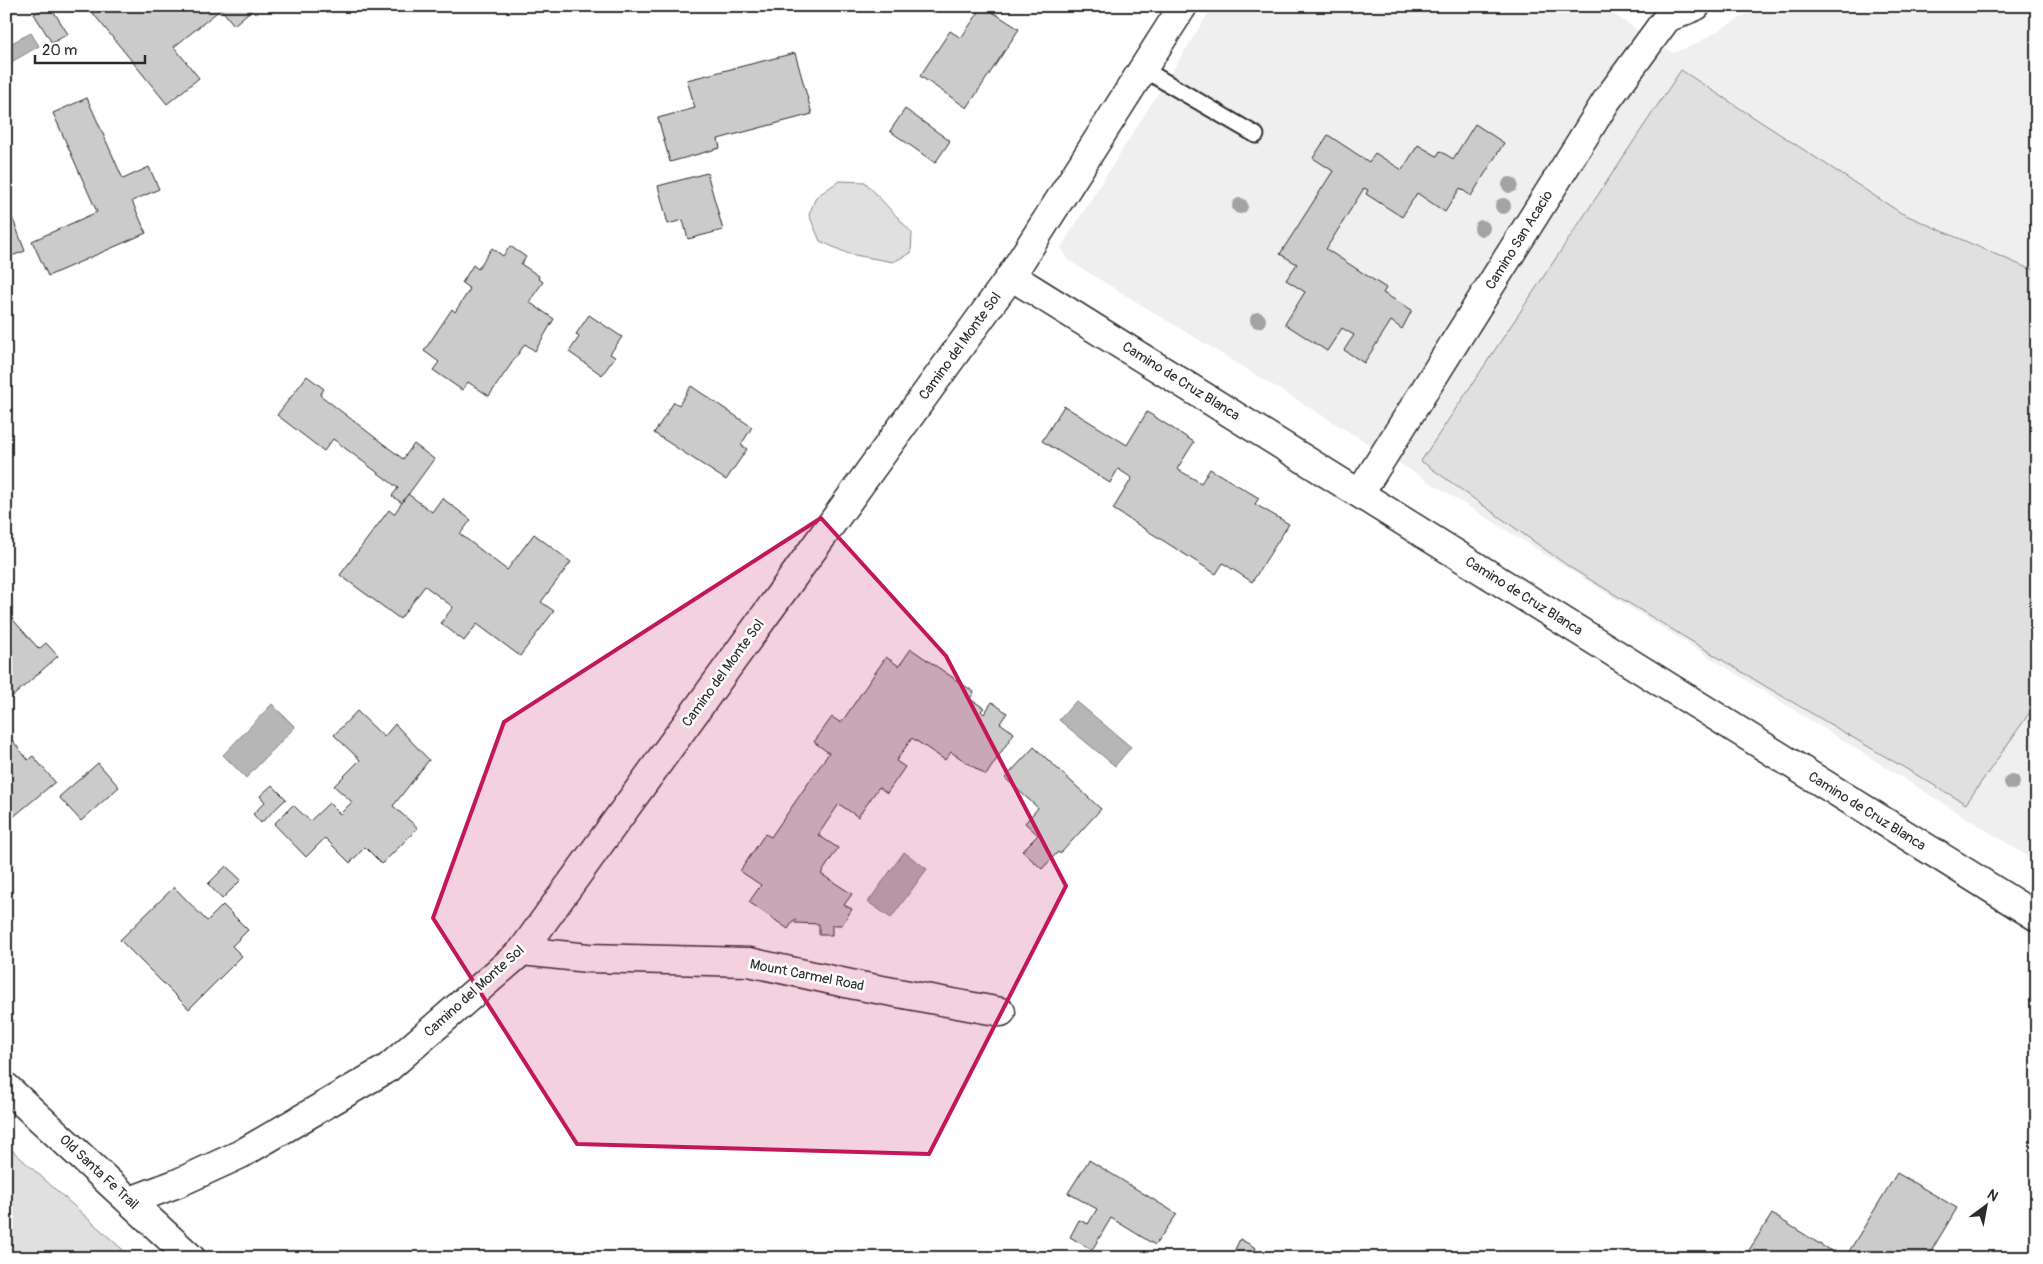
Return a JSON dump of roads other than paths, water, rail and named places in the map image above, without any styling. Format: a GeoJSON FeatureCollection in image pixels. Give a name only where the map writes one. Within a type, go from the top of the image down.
{"type":"FeatureCollection","features":[{"type":"Feature","properties":{"kind":"street","name":"Camino del Monte Sol"},"geometry":{"type":"LineString","coordinates":[[130,1201],[178,1183],[241,1154],[388,1068],[522,950],[1011,276],[1183,6]]}},
{"type":"Feature","properties":{"kind":"street","name":"Camino San Acacio"},"geometry":{"type":"LineString","coordinates":[[1360,493],[1607,100],[1658,12],[1696,6]]}},
{"type":"Feature","properties":{"kind":"street","name":"Camino de Cruz Blanca"},"geometry":{"type":"LineString","coordinates":[[1011,276],[2037,917]]}},
{"type":"Feature","properties":{"kind":"street","name":"Mount Carmel Road"},"geometry":{"type":"LineString","coordinates":[[522,950],[588,958],[749,962],[855,985],[1002,1012]]}},
{"type":"Feature","properties":{"kind":"street","name":"Old Santa Fe Trail"},"geometry":{"type":"LineString","coordinates":[[6,1087],[191,1258]]}},
{"type":"Feature","properties":{"kind":"lane"},"geometry":{"type":"LineString","coordinates":[[1143,69],[1256,135]]}}]}
